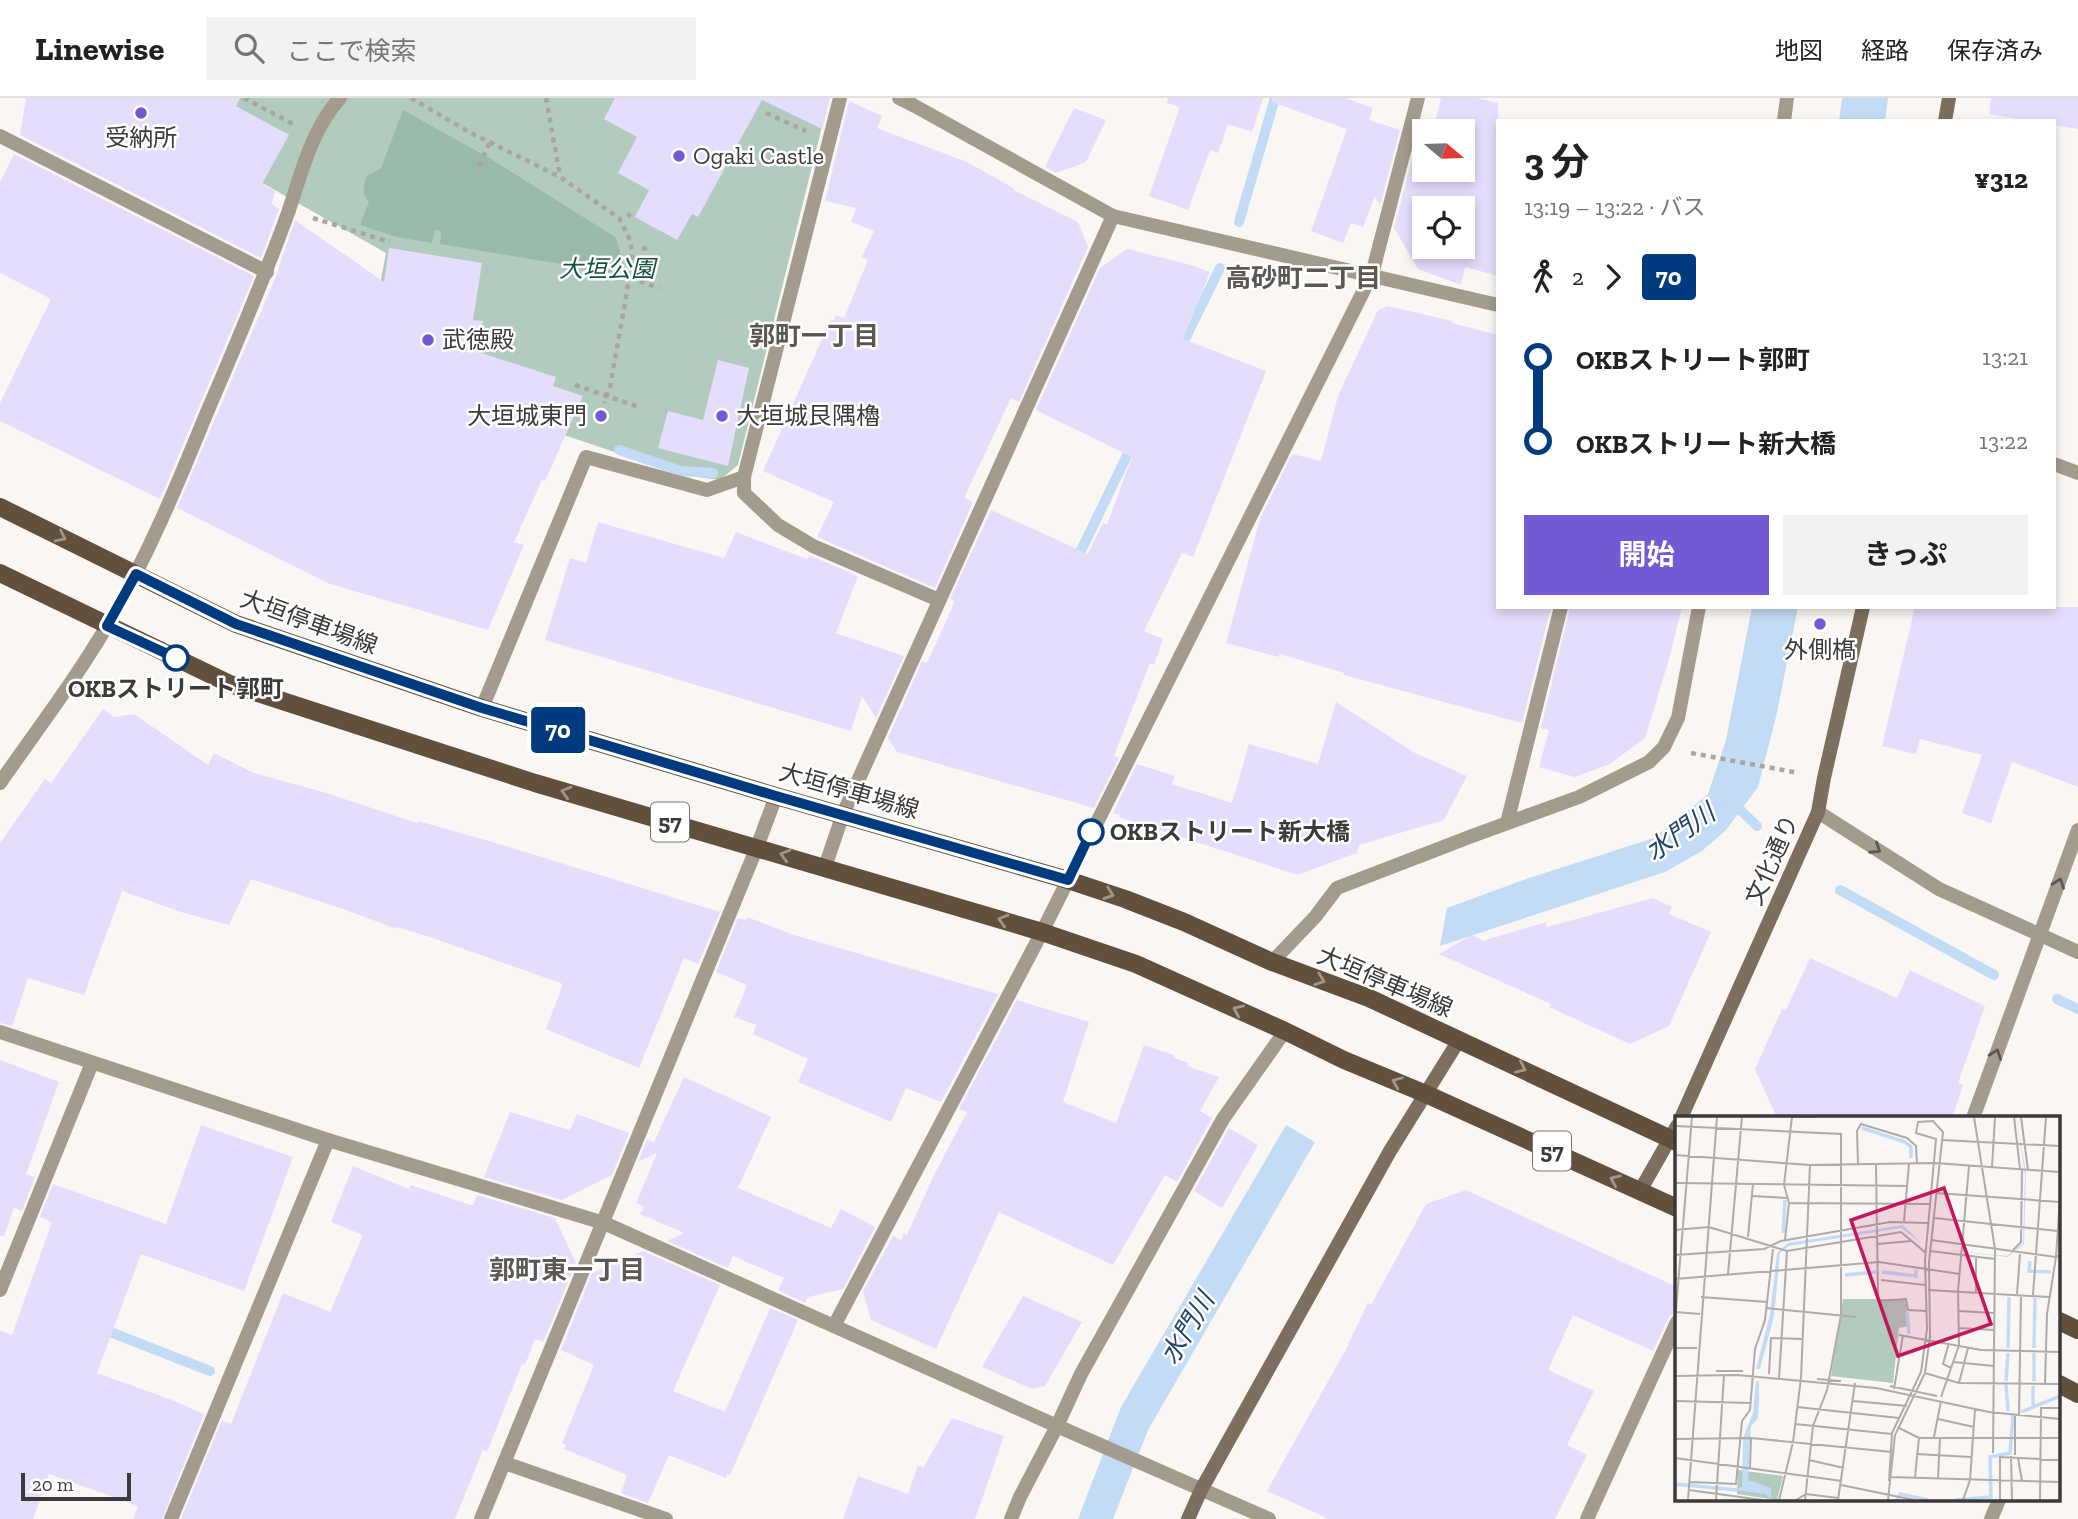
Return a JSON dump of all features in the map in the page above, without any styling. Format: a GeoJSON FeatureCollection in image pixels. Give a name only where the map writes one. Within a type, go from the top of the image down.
{"type":"FeatureCollection","features":[{"type":"Feature","properties":{"kind":"main road","name":"大垣停車場線"},"geometry":{"type":"LineString","coordinates":[[0,507],[236,624],[482,708],[1125,899],[1184,922],[1272,962],[1369,998],[1675,1136]]}},
{"type":"Feature","properties":{"kind":"main road","name":"57"},"geometry":{"type":"LineString","coordinates":[[0,573],[230,684],[535,783],[1042,932],[1136,964],[1675,1207]]}},
{"type":"Feature","properties":{"kind":"main road"},"geometry":{"type":"LineString","coordinates":[[2060,1321],[2078,1330]]}},
{"type":"Feature","properties":{"kind":"main road"},"geometry":{"type":"LineString","coordinates":[[2060,1385],[2078,1394]]}},
{"type":"Feature","properties":{"kind":"street"},"geometry":{"type":"LineString","coordinates":[[0,783],[107,626],[136,574],[267,272],[315,135],[332,106],[340,98]]}},
{"type":"Feature","properties":{"kind":"street"},"geometry":{"type":"LineString","coordinates":[[840,98],[744,477],[744,493],[778,524],[813,546],[939,600]]}},
{"type":"Feature","properties":{"kind":"street"},"geometry":{"type":"LineString","coordinates":[[834,1326],[1042,932],[1372,274],[1418,98]]}},
{"type":"Feature","properties":{"kind":"street"},"geometry":{"type":"LineString","coordinates":[[1784,119],[1787,98]]}},
{"type":"Feature","properties":{"kind":"street"},"geometry":{"type":"LineString","coordinates":[[1945,119],[1949,98]]}},
{"type":"Feature","properties":{"kind":"street"},"geometry":{"type":"LineString","coordinates":[[906,102],[1113,216],[1496,305]]}},
{"type":"Feature","properties":{"kind":"street"},"geometry":{"type":"LineString","coordinates":[[0,136],[267,272]]}},
{"type":"Feature","properties":{"kind":"street"},"geometry":{"type":"LineString","coordinates":[[825,867],[843,814],[1113,216]]}},
{"type":"Feature","properties":{"kind":"street"},"geometry":{"type":"LineString","coordinates":[[482,708],[586,457],[708,490],[744,477]]}},
{"type":"Feature","properties":{"kind":"street"},"geometry":{"type":"LineString","coordinates":[[2056,465],[2078,473]]}},
{"type":"Feature","properties":{"kind":"street"},"geometry":{"type":"LineString","coordinates":[[1507,823],[1560,609]]}},
{"type":"Feature","properties":{"kind":"street"},"geometry":{"type":"LineString","coordinates":[[1272,962],[1315,917],[1337,888],[1579,797],[1649,762],[1664,747],[1678,718],[1699,609]]}},
{"type":"Feature","properties":{"kind":"street","name":"文化通り"},"geometry":{"type":"LineString","coordinates":[[1682,1116],[1818,812],[1863,609]]}},
{"type":"Feature","properties":{"kind":"street"},"geometry":{"type":"LineString","coordinates":[[481,1519],[776,796]]}},
{"type":"Feature","properties":{"kind":"street"},"geometry":{"type":"LineString","coordinates":[[1818,812],[1939,889],[2078,952]]}},
{"type":"Feature","properties":{"kind":"street"},"geometry":{"type":"LineString","coordinates":[[1974,1116],[2078,830]]}},
{"type":"Feature","properties":{"kind":"street"},"geometry":{"type":"LineString","coordinates":[[0,1031],[328,1140],[604,1223],[1269,1519]]}},
{"type":"Feature","properties":{"kind":"street"},"geometry":{"type":"LineString","coordinates":[[1011,1519],[1081,1374],[1223,1119],[1285,1031]]}},
{"type":"Feature","properties":{"kind":"street"},"geometry":{"type":"LineString","coordinates":[[1188,1519],[1201,1490],[1390,1151],[1459,1040]]}},
{"type":"Feature","properties":{"kind":"street"},"geometry":{"type":"LineString","coordinates":[[0,1290],[92,1063]]}},
{"type":"Feature","properties":{"kind":"street"},"geometry":{"type":"LineString","coordinates":[[1640,1191],[1675,1136]]}},
{"type":"Feature","properties":{"kind":"street"},"geometry":{"type":"LineString","coordinates":[[171,1519],[328,1140]]}},
{"type":"Feature","properties":{"kind":"street"},"geometry":{"type":"LineString","coordinates":[[1587,1519],[1675,1326]]}},
{"type":"Feature","properties":{"kind":"street"},"geometry":{"type":"LineString","coordinates":[[505,1463],[666,1519]]}},
{"type":"Feature","properties":{"kind":"street"},"geometry":{"type":"LineString","coordinates":[[1991,1519],[1998,1502]]}},
{"type":"Feature","properties":{"kind":"path"},"geometry":{"type":"LineString","coordinates":[[244,98],[315,135]]}},
{"type":"Feature","properties":{"kind":"path"},"geometry":{"type":"LineString","coordinates":[[411,98],[469,132],[560,177],[619,218],[631,240],[630,278],[604,403]]}},
{"type":"Feature","properties":{"kind":"path"},"geometry":{"type":"LineString","coordinates":[[546,98],[560,177]]}},
{"type":"Feature","properties":{"kind":"path"},"geometry":{"type":"LineString","coordinates":[[766,113],[829,142]]}},
{"type":"Feature","properties":{"kind":"path"},"geometry":{"type":"LineString","coordinates":[[479,166],[490,142]]}},
{"type":"Feature","properties":{"kind":"path"},"geometry":{"type":"LineString","coordinates":[[332,224],[390,242]]}},
{"type":"Feature","properties":{"kind":"path"},"geometry":{"type":"LineString","coordinates":[[630,278],[659,288]]}},
{"type":"Feature","properties":{"kind":"path"},"geometry":{"type":"LineString","coordinates":[[575,385],[639,407]]}},
{"type":"Feature","properties":{"kind":"path"},"geometry":{"type":"LineString","coordinates":[[1691,753],[1781,770]]}},
{"type":"Feature","properties":{"kind":"green space","name":"大垣公園"},"geometry":{"type":"Polygon","coordinates":[[[112,98],[829,98],[738,465],[720,480],[683,475],[466,402],[359,396],[386,253],[112,98]]]}},
{"type":"Feature","properties":{"kind":"green space"},"geometry":{"type":"Polygon","coordinates":[[[403,110],[491,159],[615,237],[620,255],[617,273],[440,244],[441,231],[435,230],[432,243],[397,237],[360,225],[369,202],[364,193],[367,176],[381,168],[403,110]]]}},
{"type":"Feature","properties":{"kind":"water"},"geometry":{"type":"Polygon","coordinates":[[[1842,98],[1888,98],[1885,119],[1839,119],[1842,98]]]}},
{"type":"Feature","properties":{"kind":"water","name":"水門川"},"geometry":{"type":"Polygon","coordinates":[[[1752,609],[1798,609],[1776,717],[1758,787],[1726,830],[1702,851],[1665,872],[1440,946],[1447,908],[1526,879],[1654,838],[1708,794],[1726,740],[1752,609]]]}},
{"type":"Feature","properties":{"kind":"water","name":"水門川"},"geometry":{"type":"Polygon","coordinates":[[[1286,1125],[1315,1142],[1148,1430],[1113,1519],[1078,1519],[1121,1407],[1286,1125]]]}},
{"type":"Feature","properties":{"kind":"building"},"geometry":{"type":"Polygon","coordinates":[[[26,98],[240,98],[236,106],[289,135],[262,184],[275,191],[272,204],[279,209],[261,258],[20,135],[26,98]]]}},
{"type":"Feature","properties":{"kind":"building","name":"Ogaki Castle"},"geometry":{"type":"Polygon","coordinates":[[[615,98],[830,98],[822,129],[762,100],[698,217],[692,214],[677,240],[635,217],[649,190],[618,173],[637,137],[604,119],[615,98]]]}},
{"type":"Feature","properties":{"kind":"building"},"geometry":{"type":"Polygon","coordinates":[[[1168,98],[1263,98],[1252,132],[1228,124],[1218,153],[1210,150],[1188,210],[1149,196],[1180,107],[1167,103],[1168,98]]]}},
{"type":"Feature","properties":{"kind":"building"},"geometry":{"type":"Polygon","coordinates":[[[1272,98],[1345,98],[1373,108],[1369,120],[1400,130],[1380,205],[1375,196],[1363,227],[1351,223],[1343,243],[1311,231],[1347,129],[1272,102],[1272,98]]]}},
{"type":"Feature","properties":{"kind":"building"},"geometry":{"type":"Polygon","coordinates":[[[1441,98],[1477,98],[1498,103],[1496,275],[1465,267],[1461,285],[1418,269],[1412,259],[1475,259],[1475,196],[1412,196],[1412,259],[1394,228],[1412,159],[1412,182],[1475,182],[1475,119],[1436,119],[1441,98]]]}},
{"type":"Feature","properties":{"kind":"building"},"geometry":{"type":"Polygon","coordinates":[[[1991,98],[2078,98],[2078,129],[2056,125],[2056,119],[2018,119],[1989,114],[1991,98]]]}},
{"type":"Feature","properties":{"kind":"building"},"geometry":{"type":"Polygon","coordinates":[[[849,101],[882,116],[877,128],[967,162],[1015,189],[1013,190],[1078,222],[1088,247],[1019,402],[1011,398],[964,498],[973,502],[935,588],[817,537],[834,502],[763,471],[831,319],[833,321],[836,315],[844,318],[868,260],[862,257],[874,231],[851,222],[856,208],[825,201],[849,101]]]}},
{"type":"Feature","properties":{"kind":"building"},"geometry":{"type":"Polygon","coordinates":[[[1074,108],[1106,120],[1086,162],[1056,173],[1045,167],[1074,108]]]}},
{"type":"Feature","properties":{"kind":"building"},"geometry":{"type":"Polygon","coordinates":[[[14,154],[254,276],[160,499],[0,421],[0,403],[51,299],[0,273],[0,182],[14,154]]]}},
{"type":"Feature","properties":{"kind":"building"},"geometry":{"type":"Polygon","coordinates":[[[295,220],[384,282],[389,248],[482,263],[473,320],[483,321],[478,352],[556,377],[553,386],[583,396],[514,542],[524,545],[488,630],[330,584],[177,508],[276,276],[295,220]]]}},
{"type":"Feature","properties":{"kind":"building"},"geometry":{"type":"Polygon","coordinates":[[[1127,249],[1210,272],[1183,339],[1266,371],[1193,557],[1182,553],[1144,631],[1163,639],[1154,665],[1150,663],[1114,756],[1119,758],[1094,808],[897,752],[888,738],[922,661],[927,663],[942,630],[955,601],[950,599],[991,510],[1088,554],[1103,523],[1107,525],[1132,457],[1036,410],[1100,268],[1127,249]]]}},
{"type":"Feature","properties":{"kind":"building"},"geometry":{"type":"Polygon","coordinates":[[[1388,306],[1496,334],[1496,609],[1550,609],[1522,723],[1344,675],[1280,654],[1279,657],[1226,643],[1260,519],[1292,454],[1321,461],[1338,396],[1378,310],[1388,306]]]}},
{"type":"Feature","properties":{"kind":"building","name":"大垣城艮隅櫓"},"geometry":{"type":"Polygon","coordinates":[[[718,360],[749,368],[728,466],[658,448],[668,411],[703,420],[718,360]]]}},
{"type":"Feature","properties":{"kind":"building"},"geometry":{"type":"Polygon","coordinates":[[[598,522],[724,558],[736,532],[807,559],[809,555],[858,576],[836,633],[904,656],[876,718],[862,696],[851,731],[545,640],[570,558],[586,563],[598,522]]]}},
{"type":"Feature","properties":{"kind":"building"},"geometry":{"type":"Polygon","coordinates":[[[2078,607],[2078,787],[2012,762],[1991,823],[1962,813],[1982,755],[1920,739],[1916,754],[1882,746],[1915,609],[2078,607]]]}},
{"type":"Feature","properties":{"kind":"building"},"geometry":{"type":"Polygon","coordinates":[[[1570,609],[1682,609],[1645,738],[1610,764],[1575,777],[1539,767],[1549,730],[1541,728],[1570,609]]]}},
{"type":"Feature","properties":{"kind":"building"},"geometry":{"type":"Polygon","coordinates":[[[1336,702],[1415,753],[1467,776],[1444,820],[1359,845],[1357,853],[1295,874],[1113,813],[1137,764],[1175,776],[1172,784],[1232,803],[1249,744],[1318,764],[1336,702]]]}},
{"type":"Feature","properties":{"kind":"building"},"geometry":{"type":"Polygon","coordinates":[[[103,709],[114,717],[134,714],[208,765],[214,753],[254,773],[720,912],[698,964],[684,958],[639,1068],[546,1029],[563,984],[427,936],[397,929],[251,879],[229,925],[184,913],[122,891],[84,995],[28,978],[12,1026],[0,1023],[0,843],[45,779],[51,783],[103,709]]]}},
{"type":"Feature","properties":{"kind":"building"},"geometry":{"type":"Polygon","coordinates":[[[1653,898],[1672,907],[1669,914],[1711,932],[1669,1026],[1630,1044],[1549,1007],[1551,1004],[1439,954],[1472,935],[1483,941],[1546,922],[1547,927],[1653,898]]]}},
{"type":"Feature","properties":{"kind":"building"},"geometry":{"type":"Polygon","coordinates":[[[747,917],[794,935],[998,994],[941,1102],[906,1088],[891,1122],[798,1082],[808,1059],[753,1034],[756,1025],[734,1017],[747,985],[716,972],[738,918],[746,920],[747,917]]]}},
{"type":"Feature","properties":{"kind":"building"},"geometry":{"type":"Polygon","coordinates":[[[1810,958],[1897,998],[1910,970],[1985,1006],[1958,1083],[1963,1085],[1953,1116],[1776,1116],[1755,1069],[1782,1009],[1786,1010],[1810,958]]]}},
{"type":"Feature","properties":{"kind":"building"},"geometry":{"type":"Polygon","coordinates":[[[1017,1000],[1089,1022],[1063,1102],[1116,1123],[1144,1045],[1174,1055],[1173,1057],[1188,1063],[1187,1066],[1219,1077],[1200,1111],[1212,1118],[1177,1182],[1165,1175],[1113,1265],[999,1212],[936,1349],[871,1320],[863,1291],[893,1236],[901,1240],[904,1233],[907,1235],[967,1112],[959,1109],[1017,1000]]]}},
{"type":"Feature","properties":{"kind":"building"},"geometry":{"type":"Polygon","coordinates":[[[0,1060],[59,1082],[26,1174],[35,1177],[22,1211],[14,1208],[4,1236],[0,1236],[0,1060]]]}},
{"type":"Feature","properties":{"kind":"building"},"geometry":{"type":"Polygon","coordinates":[[[684,1077],[771,1117],[738,1188],[831,1228],[841,1209],[875,1227],[843,1289],[808,1297],[805,1303],[778,1290],[784,1278],[733,1256],[728,1268],[667,1241],[684,1233],[640,1214],[644,1207],[636,1203],[657,1153],[638,1162],[647,1140],[654,1142],[684,1077]]]}},
{"type":"Feature","properties":{"kind":"building"},"geometry":{"type":"Polygon","coordinates":[[[510,1112],[570,1130],[577,1114],[629,1133],[612,1175],[562,1200],[484,1177],[510,1112]]]}},
{"type":"Feature","properties":{"kind":"building"},"geometry":{"type":"Polygon","coordinates":[[[201,1125],[293,1157],[244,1291],[141,1254],[97,1373],[204,1414],[162,1519],[133,1519],[138,1506],[49,1474],[33,1519],[0,1519],[0,1330],[12,1335],[52,1222],[40,1217],[53,1184],[166,1224],[201,1125]]]}},
{"type":"Feature","properties":{"kind":"building"},"geometry":{"type":"Polygon","coordinates":[[[1229,1128],[1258,1145],[1222,1208],[1194,1191],[1229,1128]]]}},
{"type":"Feature","properties":{"kind":"building"},"geometry":{"type":"Polygon","coordinates":[[[353,1166],[409,1189],[411,1185],[473,1206],[477,1195],[555,1218],[576,1263],[543,1342],[535,1339],[525,1365],[522,1364],[487,1452],[483,1450],[455,1519],[181,1519],[222,1420],[231,1424],[283,1293],[330,1312],[363,1235],[331,1222],[353,1166]]]}},
{"type":"Feature","properties":{"kind":"building"},"geometry":{"type":"Polygon","coordinates":[[[1466,1190],[1675,1286],[1675,1313],[1668,1318],[1653,1351],[1573,1315],[1548,1370],[1594,1391],[1567,1445],[1587,1455],[1555,1519],[1329,1519],[1267,1491],[1345,1351],[1368,1303],[1371,1305],[1426,1204],[1466,1190]]]}},
{"type":"Feature","properties":{"kind":"building"},"geometry":{"type":"Polygon","coordinates":[[[643,1251],[720,1285],[673,1391],[725,1412],[770,1308],[798,1320],[730,1475],[727,1474],[726,1478],[669,1455],[648,1503],[621,1493],[627,1475],[564,1449],[566,1445],[562,1443],[594,1365],[561,1350],[592,1273],[643,1251]]]}},
{"type":"Feature","properties":{"kind":"building"},"geometry":{"type":"Polygon","coordinates":[[[1023,1296],[1082,1322],[1045,1386],[1032,1389],[982,1367],[1023,1296]]]}},
{"type":"Feature","properties":{"kind":"building"},"geometry":{"type":"Polygon","coordinates":[[[952,1418],[1004,1436],[975,1519],[843,1519],[858,1476],[908,1494],[918,1465],[923,1468],[952,1418]]]}},
{"type":"Feature","properties":{"kind":"waterway"},"geometry":{"type":"LineString","coordinates":[[1239,222],[1275,98]]}},
{"type":"Feature","properties":{"kind":"waterway"},"geometry":{"type":"LineString","coordinates":[[1179,351],[1220,268]]}},
{"type":"Feature","properties":{"kind":"waterway"},"geometry":{"type":"LineString","coordinates":[[1076,561],[1133,443]]}},
{"type":"Feature","properties":{"kind":"waterway"},"geometry":{"type":"LineString","coordinates":[[619,450],[681,471],[713,473]]}},
{"type":"Feature","properties":{"kind":"waterway"},"geometry":{"type":"LineString","coordinates":[[1731,801],[1757,826]]}},
{"type":"Feature","properties":{"kind":"waterway"},"geometry":{"type":"LineString","coordinates":[[1840,890],[1994,975]]}},
{"type":"Feature","properties":{"kind":"waterway"},"geometry":{"type":"LineString","coordinates":[[2057,999],[2078,1009]]}},
{"type":"Feature","properties":{"kind":"waterway"},"geometry":{"type":"LineString","coordinates":[[100,1328],[210,1371]]}},
{"type":"Feature","properties":{"kind":"bus line","name":"70"},"geometry":{"type":"LineString","coordinates":[[176,658],[107,626],[136,574],[236,624],[482,708],[1068,880],[1091,832]]}},
{"type":"Feature","properties":{"kind":"place","name":"受納所"},"geometry":{"type":"Point","coordinates":[141,113]}},
{"type":"Feature","properties":{"kind":"place","name":"Ogaki Castle"},"geometry":{"type":"Point","coordinates":[679,156]}},
{"type":"Feature","properties":{"kind":"place","name":"武徳殿"},"geometry":{"type":"Point","coordinates":[428,340]}},
{"type":"Feature","properties":{"kind":"place","name":"大垣城東門"},"geometry":{"type":"Point","coordinates":[601,416]}},
{"type":"Feature","properties":{"kind":"place","name":"大垣城艮隅櫓"},"geometry":{"type":"Point","coordinates":[722,416]}},
{"type":"Feature","properties":{"kind":"place","name":"外側𣘺"},"geometry":{"type":"Point","coordinates":[1820,624]}},
{"type":"Feature","properties":{"kind":"place","name":"OKBストリート郭町"},"geometry":{"type":"Point","coordinates":[176,658]}},
{"type":"Feature","properties":{"kind":"place","name":"OKBストリート新大橋"},"geometry":{"type":"Point","coordinates":[1091,832]}},
{"type":"Feature","properties":{"kind":"district","name":"高砂町二丁目"},"geometry":{"type":"Point","coordinates":[1303,278]}},
{"type":"Feature","properties":{"kind":"district","name":"郭町一丁目"},"geometry":{"type":"Point","coordinates":[814,336]}},
{"type":"Feature","properties":{"kind":"district","name":"郭町東一丁目"},"geometry":{"type":"Point","coordinates":[567,1270]}}]}
